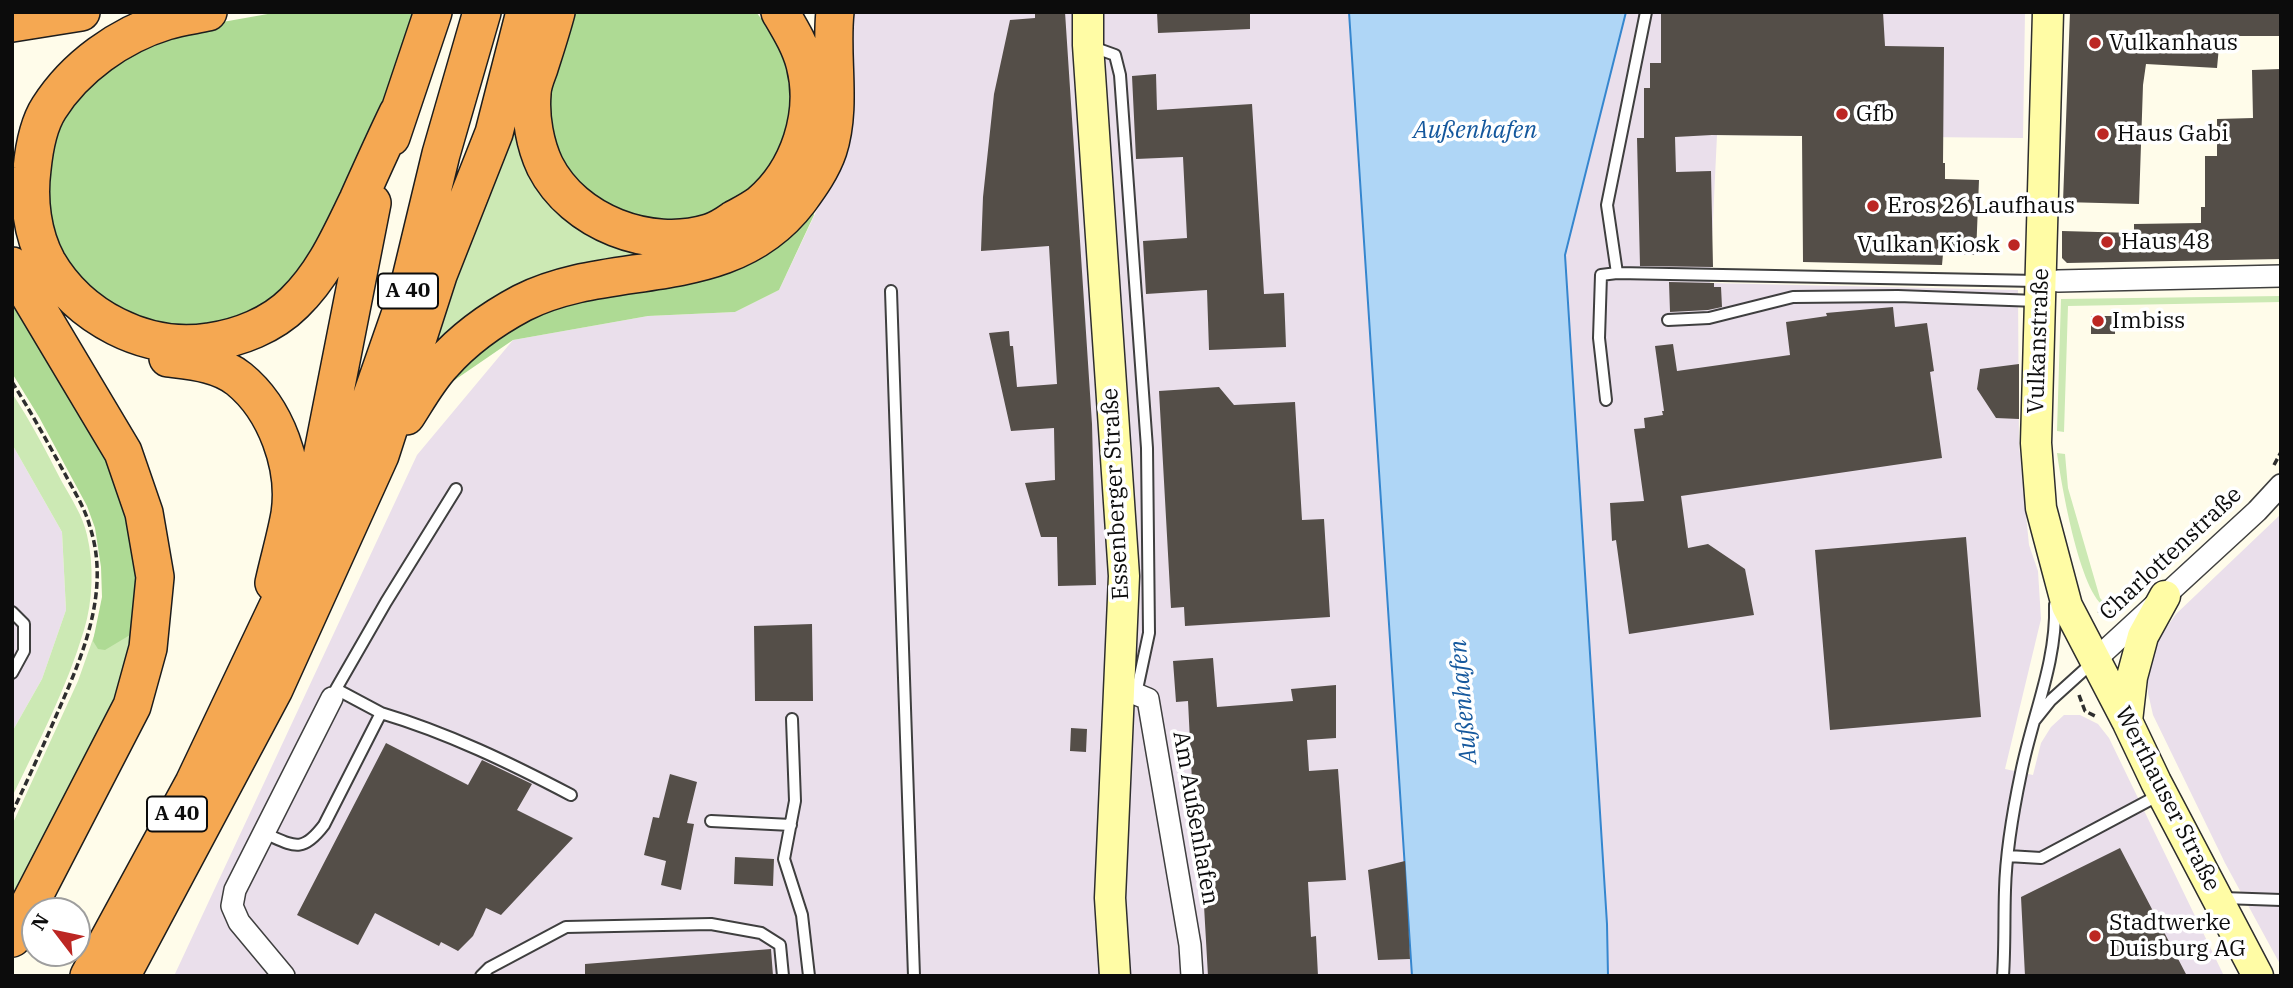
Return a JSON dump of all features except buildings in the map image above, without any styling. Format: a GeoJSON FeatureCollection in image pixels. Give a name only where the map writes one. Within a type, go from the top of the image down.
{"type":"FeatureCollection","features":[{"type":"Feature","properties":{"kind":"highway"},"geometry":{"type":"LineString","coordinates":[[12,23],[81,12]]}},
{"type":"Feature","properties":{"kind":"highway"},"geometry":{"type":"LineString","coordinates":[[208,12],[165,21],[126,38],[96,57],[73,78],[48,110],[34,149],[29,192],[34,229],[47,261],[69,290],[89,310],[118,328],[159,342],[193,345],[224,340],[252,331],[294,304],[316,279],[334,251],[398,113]]}},
{"type":"Feature","properties":{"kind":"highway"},"geometry":{"type":"LineString","coordinates":[[302,560],[369,214],[398,113],[432,12]]}},
{"type":"Feature","properties":{"kind":"highway","name":"A 40"},"geometry":{"type":"LineString","coordinates":[[89,976],[194,783],[355,444],[407,295],[441,154],[482,12]]}},
{"type":"Feature","properties":{"kind":"highway","name":"A 40"},"geometry":{"type":"LineString","coordinates":[[121,976],[274,688],[380,455],[439,275],[494,133],[525,12]]}},
{"type":"Feature","properties":{"kind":"highway"},"geometry":{"type":"LineString","coordinates":[[556,12],[532,91],[533,129],[545,166],[563,191],[582,209],[609,225],[657,239],[684,238],[712,232],[759,205],[777,187],[798,152],[807,124],[809,96],[806,66],[797,39],[780,12]]}},
{"type":"Feature","properties":{"kind":"highway"},"geometry":{"type":"LineString","coordinates":[[380,455],[440,365],[476,331],[523,303],[572,285],[704,262],[742,248],[784,219],[812,184],[828,149],[833,106],[835,12]]}},
{"type":"Feature","properties":{"kind":"highway"},"geometry":{"type":"LineString","coordinates":[[12,265],[96,331],[137,353],[207,363],[238,378],[261,402],[276,428],[289,471],[290,512],[260,648]]}},
{"type":"Feature","properties":{"kind":"highway"},"geometry":{"type":"LineString","coordinates":[[12,265],[123,452],[144,513],[155,578],[148,648],[132,706],[12,938]]}},
{"type":"Feature","properties":{"kind":"main road","name":"Essenberger Straße"},"geometry":{"type":"LineString","coordinates":[[1088,12],[1088,45],[1124,576],[1128,691],[1111,898],[1115,976]]}},
{"type":"Feature","properties":{"kind":"main road","name":"Vulkanstraße"},"geometry":{"type":"LineString","coordinates":[[2048,12],[2046,288],[2036,443],[2041,508],[2055,564],[2067,606],[2095,660]]}},
{"type":"Feature","properties":{"kind":"main road"},"geometry":{"type":"LineString","coordinates":[[2127,721],[2132,677],[2143,636],[2165,596]]}},
{"type":"Feature","properties":{"kind":"main road","name":"Werthauser Straße"},"geometry":{"type":"LineString","coordinates":[[2095,660],[2258,976]]}},
{"type":"Feature","properties":{"kind":"street"},"geometry":{"type":"LineString","coordinates":[[2046,288],[2091,280],[2281,276]]}},
{"type":"Feature","properties":{"kind":"street","name":"Charlottenstraße"},"geometry":{"type":"LineString","coordinates":[[2095,660],[2257,511],[2281,485]]}},
{"type":"Feature","properties":{"kind":"street","name":"Am Außenhafen"},"geometry":{"type":"LineString","coordinates":[[1128,691],[1148,699],[1186,921],[1192,976]]}},
{"type":"Feature","properties":{"kind":"street"},"geometry":{"type":"LineString","coordinates":[[284,976],[239,922],[232,906],[235,890],[334,694]]}},
{"type":"Feature","properties":{"kind":"lane"},"geometry":{"type":"LineString","coordinates":[[1617,273],[1607,205],[1646,12]]}},
{"type":"Feature","properties":{"kind":"lane"},"geometry":{"type":"LineString","coordinates":[[1606,400],[1599,338],[1601,275],[1617,273],[2046,288]]}},
{"type":"Feature","properties":{"kind":"lane"},"geometry":{"type":"LineString","coordinates":[[1668,320],[1709,318],[1793,297],[1898,296],[2046,288]]}},
{"type":"Feature","properties":{"kind":"lane"},"geometry":{"type":"LineString","coordinates":[[891,291],[914,976]]}},
{"type":"Feature","properties":{"kind":"lane"},"geometry":{"type":"LineString","coordinates":[[456,489],[386,602],[334,694],[493,755],[571,795]]}},
{"type":"Feature","properties":{"kind":"lane"},"geometry":{"type":"LineString","coordinates":[[2003,976],[2008,856],[2021,772],[2056,629],[2055,564]]}},
{"type":"Feature","properties":{"kind":"lane"},"geometry":{"type":"LineString","coordinates":[[12,612],[24,624],[24,651],[12,673]]}},
{"type":"Feature","properties":{"kind":"lane"},"geometry":{"type":"LineString","coordinates":[[2032,724],[2051,700],[2095,660]]}},
{"type":"Feature","properties":{"kind":"lane"},"geometry":{"type":"LineString","coordinates":[[264,833],[293,846],[304,846],[314,839],[324,825],[381,713]]}},
{"type":"Feature","properties":{"kind":"lane"},"geometry":{"type":"LineString","coordinates":[[792,719],[795,801],[784,859],[802,915],[809,976]]}},
{"type":"Feature","properties":{"kind":"lane"},"geometry":{"type":"LineString","coordinates":[[2008,856],[2041,858],[2162,794]]}},
{"type":"Feature","properties":{"kind":"lane"},"geometry":{"type":"LineString","coordinates":[[711,821],[791,825]]}},
{"type":"Feature","properties":{"kind":"lane"},"geometry":{"type":"LineString","coordinates":[[2217,898],[2281,900]]}},
{"type":"Feature","properties":{"kind":"lane"},"geometry":{"type":"LineString","coordinates":[[481,976],[489,968],[566,928],[711,924],[761,933],[780,945],[783,976]]}},
{"type":"Feature","properties":{"kind":"path"},"geometry":{"type":"LineString","coordinates":[[12,382],[84,509],[91,529],[97,568],[97,597],[90,630],[73,678],[12,813]]}},
{"type":"Feature","properties":{"kind":"shaded area"},"geometry":{"type":"Polygon","coordinates":[[[852,12],[1349,12],[1412,976],[174,976],[417,455],[513,340],[648,316],[735,312],[779,290],[833,176],[852,12]]]}},
{"type":"Feature","properties":{"kind":"shaded area"},"geometry":{"type":"Polygon","coordinates":[[[1626,12],[2025,12],[2023,138],[1717,135],[1710,283],[2018,290],[2019,444],[2029,545],[2038,571],[2041,619],[2005,769],[2033,775],[2041,743],[2051,727],[2064,715],[2080,715],[2098,724],[2109,738],[2224,976],[1608,976],[1565,255],[1626,12]]]}},
{"type":"Feature","properties":{"kind":"shaded area"},"geometry":{"type":"Polygon","coordinates":[[[12,444],[62,532],[66,610],[42,679],[12,732],[12,444]]]}},
{"type":"Feature","properties":{"kind":"shaded area"},"geometry":{"type":"Polygon","coordinates":[[[2281,514],[2281,966],[2225,863],[2153,715],[2148,693],[2148,673],[2157,641],[2176,614],[2281,514]]]}},
{"type":"Feature","properties":{"kind":"green space"},"geometry":{"type":"Polygon","coordinates":[[[279,12],[421,12],[374,140],[287,297],[223,332],[120,318],[57,259],[39,175],[46,133],[120,53],[183,29],[279,12]]]}},
{"type":"Feature","properties":{"kind":"green space"},"geometry":{"type":"Polygon","coordinates":[[[563,12],[756,12],[774,35],[789,66],[794,99],[786,141],[765,179],[734,204],[701,220],[661,223],[625,216],[590,194],[564,166],[546,127],[546,75],[563,12]]]}},
{"type":"Feature","properties":{"kind":"green space"},"geometry":{"type":"Polygon","coordinates":[[[521,117],[676,249],[419,370],[521,117]]]}},
{"type":"Feature","properties":{"kind":"green space"},"geometry":{"type":"Polygon","coordinates":[[[813,209],[814,215],[779,290],[735,312],[648,316],[513,340],[427,399],[471,351],[561,300],[732,271],[759,258],[789,236],[813,209]]]}},
{"type":"Feature","properties":{"kind":"green space"},"geometry":{"type":"Polygon","coordinates":[[[12,287],[138,517],[135,632],[105,650],[98,649],[93,641],[102,597],[95,528],[87,506],[12,373],[12,287]]]}},
{"type":"Feature","properties":{"kind":"green space"},"geometry":{"type":"Polygon","coordinates":[[[2281,296],[2281,302],[2068,306],[2064,432],[2057,431],[2061,299],[2281,296]]]}},
{"type":"Feature","properties":{"kind":"green space"},"geometry":{"type":"Polygon","coordinates":[[[12,393],[83,521],[91,558],[92,582],[87,619],[77,652],[12,797],[12,732],[42,679],[66,610],[62,532],[12,444],[12,393]]]}},
{"type":"Feature","properties":{"kind":"green space"},"geometry":{"type":"Polygon","coordinates":[[[2057,453],[2065,454],[2068,488],[2100,598],[2110,609],[2100,602],[2090,587],[2082,565],[2068,514],[2057,453]]]}},
{"type":"Feature","properties":{"kind":"green space"},"geometry":{"type":"Polygon","coordinates":[[[135,632],[121,691],[12,899],[12,825],[78,681],[95,633],[135,632]]]}},
{"type":"Feature","properties":{"kind":"water","name":"Außenhafen"},"geometry":{"type":"Polygon","coordinates":[[[1349,12],[1626,12],[1565,255],[1608,976],[1412,976],[1349,12]]]}},
{"type":"Feature","properties":{"kind":"place","name":"Vulkanhaus"},"geometry":{"type":"Point","coordinates":[2095,43]}},
{"type":"Feature","properties":{"kind":"place","name":"Gfb"},"geometry":{"type":"Point","coordinates":[1842,114]}},
{"type":"Feature","properties":{"kind":"place","name":"Haus Gabi"},"geometry":{"type":"Point","coordinates":[2103,134]}},
{"type":"Feature","properties":{"kind":"place","name":"Eros 26 Laufhaus"},"geometry":{"type":"Point","coordinates":[1873,206]}},
{"type":"Feature","properties":{"kind":"place","name":"Haus 48"},"geometry":{"type":"Point","coordinates":[2107,242]}},
{"type":"Feature","properties":{"kind":"place","name":"Vulkan Kiosk"},"geometry":{"type":"Point","coordinates":[2014,245]}},
{"type":"Feature","properties":{"kind":"place","name":"Imbiss"},"geometry":{"type":"Point","coordinates":[2098,321]}},
{"type":"Feature","properties":{"kind":"place","name":"Stadtwerke Duisburg AG"},"geometry":{"type":"Point","coordinates":[2095,936]}}]}
